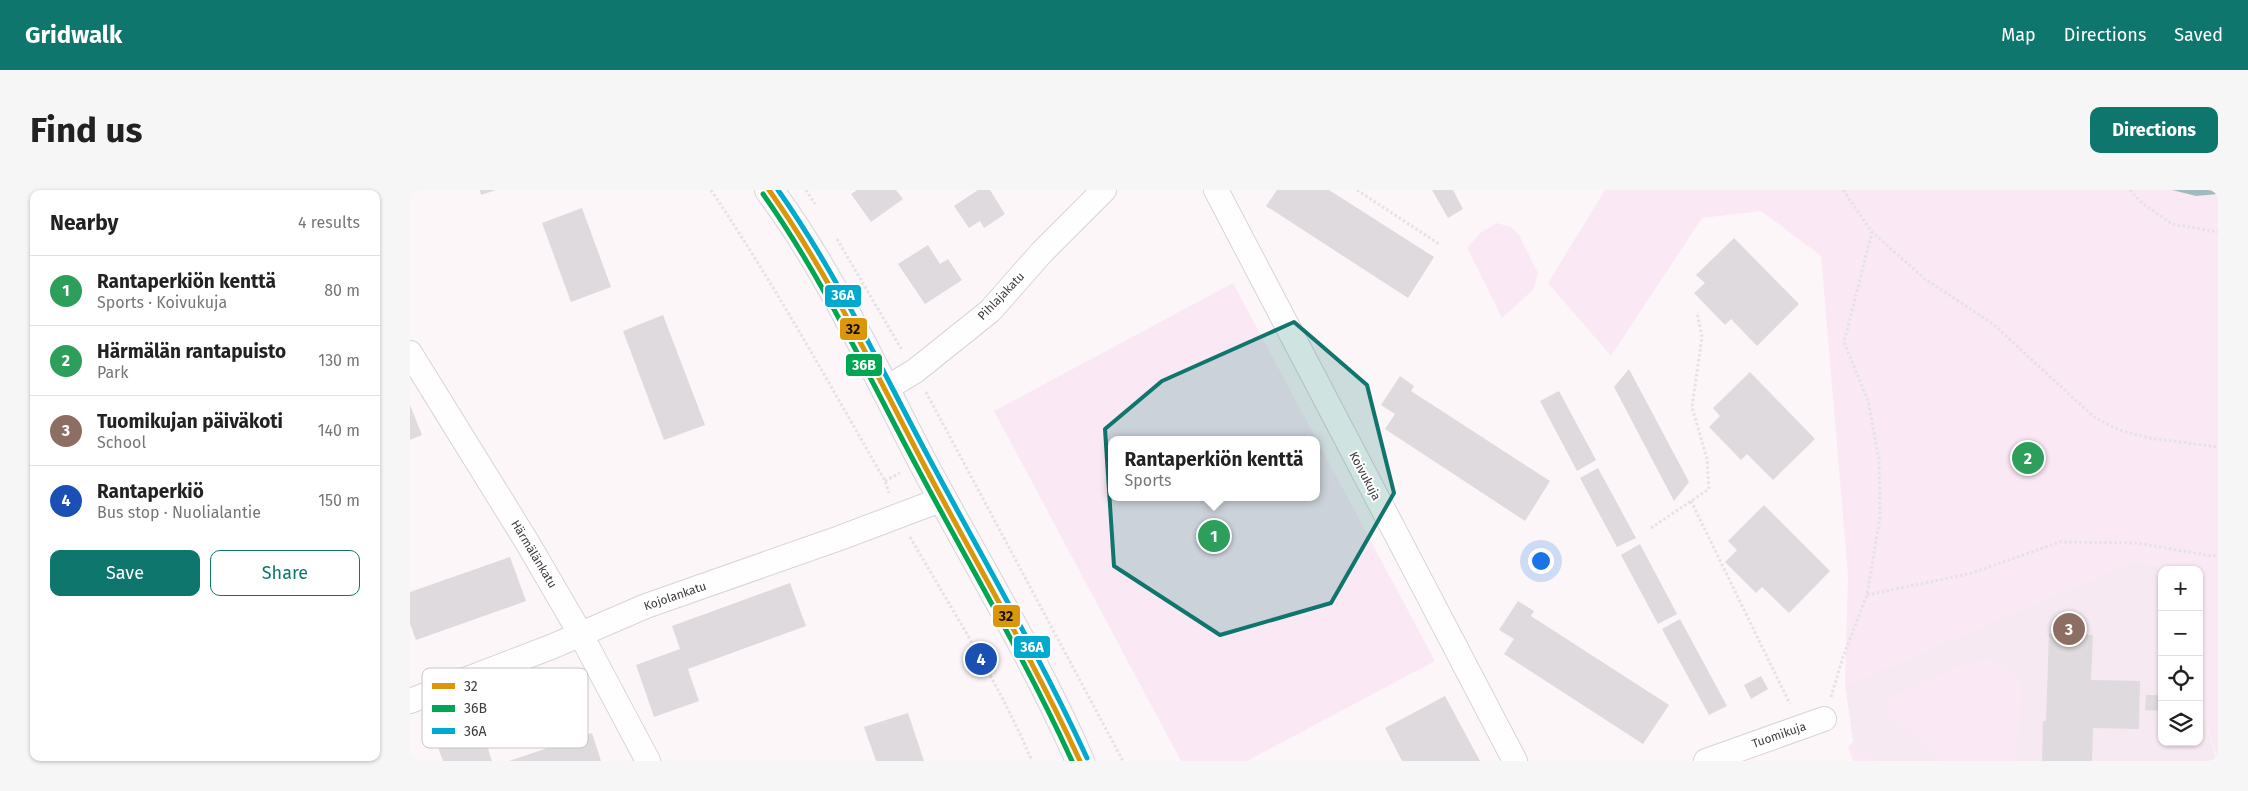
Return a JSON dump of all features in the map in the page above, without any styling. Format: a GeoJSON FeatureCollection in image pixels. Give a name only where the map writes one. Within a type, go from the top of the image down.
{"type":"FeatureCollection","features":[{"type":"Feature","properties":{"kind":"street"},"geometry":{"type":"LineString","coordinates":[[769,190],[783,209],[820,270],[885,388],[1018,636],[1080,761]]}},
{"type":"Feature","properties":{"kind":"street","name":"Pihlajakatu"},"geometry":{"type":"LineString","coordinates":[[885,388],[915,371],[990,311],[1042,252],[1104,190]]}},
{"type":"Feature","properties":{"kind":"street","name":"Koivukuja"},"geometry":{"type":"LineString","coordinates":[[1216,190],[1515,761]]}},
{"type":"Feature","properties":{"kind":"street","name":"Härmälänkatu"},"geometry":{"type":"LineString","coordinates":[[410,353],[527,542],[580,633],[648,761]]}},
{"type":"Feature","properties":{"kind":"street","name":"Kojolankatu"},"geometry":{"type":"LineString","coordinates":[[496,668],[551,647],[646,606],[943,499]]}},
{"type":"Feature","properties":{"kind":"street","name":"Kojolankatu"},"geometry":{"type":"LineString","coordinates":[[410,701],[422,696]]}},
{"type":"Feature","properties":{"kind":"street","name":"Tuomikuja"},"geometry":{"type":"LineString","coordinates":[[1706,761],[1824,719]]}},
{"type":"Feature","properties":{"kind":"path"},"geometry":{"type":"LineString","coordinates":[[711,190],[740,233],[885,481],[898,516],[981,660],[1032,761]]}},
{"type":"Feature","properties":{"kind":"path"},"geometry":{"type":"LineString","coordinates":[[806,190],[816,207]]}},
{"type":"Feature","properties":{"kind":"path"},"geometry":{"type":"LineString","coordinates":[[1357,190],[1439,244]]}},
{"type":"Feature","properties":{"kind":"path"},"geometry":{"type":"LineString","coordinates":[[1843,190],[1872,232],[1925,279],[1993,324],[2094,417],[2119,430],[2149,438],[2218,447]]}},
{"type":"Feature","properties":{"kind":"path"},"geometry":{"type":"LineString","coordinates":[[2130,190],[2142,203],[2172,224],[2218,232]]}},
{"type":"Feature","properties":{"kind":"path"},"geometry":{"type":"LineString","coordinates":[[832,232],[915,371],[1123,761]]}},
{"type":"Feature","properties":{"kind":"path"},"geometry":{"type":"LineString","coordinates":[[1824,719],[1843,657],[1867,595],[1880,517],[1879,460],[1868,401],[1844,342],[1872,232]]}},
{"type":"Feature","properties":{"kind":"path"},"geometry":{"type":"LineString","coordinates":[[1651,528],[1709,488],[1707,460],[1692,407],[1702,337],[1697,312]]}},
{"type":"Feature","properties":{"kind":"path"},"geometry":{"type":"LineString","coordinates":[[1691,501],[1801,727]]}},
{"type":"Feature","properties":{"kind":"path"},"geometry":{"type":"LineString","coordinates":[[1867,595],[1972,573],[2060,542],[2137,543],[2212,556],[2218,555]]}},
{"type":"Feature","properties":{"kind":"highlighted area"},"geometry":{"type":"Polygon","coordinates":[[[1294,322],[1367,385],[1394,493],[1331,603],[1220,635],[1114,566],[1105,429],[1162,381],[1294,322]]]}},
{"type":"Feature","properties":{"kind":"shaded area"},"geometry":{"type":"Polygon","coordinates":[[[1605,190],[2172,190],[2196,196],[2218,194],[2218,761],[2203,714],[2203,566],[2160,566],[2136,560],[1845,685],[1848,575],[1821,256],[1761,211],[1702,218],[1611,356],[1548,283],[1605,190]]]}},
{"type":"Feature","properties":{"kind":"shaded area"},"geometry":{"type":"Polygon","coordinates":[[[1497,223],[1511,227],[1519,235],[1538,273],[1534,289],[1502,318],[1467,248],[1480,233],[1497,223]]]}},
{"type":"Feature","properties":{"kind":"shaded area"},"geometry":{"type":"Polygon","coordinates":[[[1233,283],[1315,436],[1108,436],[1108,501],[1320,501],[1320,446],[1435,661],[1247,761],[1181,761],[994,411],[1233,283]]]}},
{"type":"Feature","properties":{"kind":"shaded area"},"geometry":{"type":"Polygon","coordinates":[[[2136,560],[2160,566],[2158,566],[2158,746],[2203,746],[2203,714],[2217,761],[1856,761],[1845,685],[2136,560]]]}},
{"type":"Feature","properties":{"kind":"shaded area"},"geometry":{"type":"Polygon","coordinates":[[[1988,659],[2009,668],[2021,684],[2017,750],[2013,761],[1943,761],[1889,715],[1886,705],[1893,696],[1960,666],[1988,659]]]}},
{"type":"Feature","properties":{"kind":"shaded area"},"geometry":{"type":"Polygon","coordinates":[[[1852,742],[1875,761],[1853,761],[1848,747],[1852,742]]]}},
{"type":"Feature","properties":{"kind":"water"},"geometry":{"type":"Polygon","coordinates":[[[2172,190],[2218,190],[2218,194],[2196,196],[2172,190]]]}},
{"type":"Feature","properties":{"kind":"building"},"geometry":{"type":"Polygon","coordinates":[[[480,190],[496,190],[481,195],[480,190]]]}},
{"type":"Feature","properties":{"kind":"building"},"geometry":{"type":"Polygon","coordinates":[[[857,190],[896,190],[903,199],[871,222],[851,194],[857,190]]]}},
{"type":"Feature","properties":{"kind":"building"},"geometry":{"type":"Polygon","coordinates":[[[978,190],[990,190],[1005,214],[984,228],[980,221],[969,228],[954,206],[978,190]]]}},
{"type":"Feature","properties":{"kind":"building"},"geometry":{"type":"Polygon","coordinates":[[[1277,190],[1329,190],[1434,257],[1408,298],[1266,206],[1277,190]]]}},
{"type":"Feature","properties":{"kind":"building"},"geometry":{"type":"Polygon","coordinates":[[[1432,190],[1453,190],[1463,209],[1448,218],[1432,190]]]}},
{"type":"Feature","properties":{"kind":"building"},"geometry":{"type":"Polygon","coordinates":[[[582,208],[611,287],[571,302],[542,223],[582,208]]]}},
{"type":"Feature","properties":{"kind":"building"},"geometry":{"type":"Polygon","coordinates":[[[1734,238],[1799,304],[1757,346],[1731,319],[1725,325],[1694,293],[1705,283],[1696,275],[1734,238]]]}},
{"type":"Feature","properties":{"kind":"building"},"geometry":{"type":"Polygon","coordinates":[[[928,245],[940,264],[948,259],[962,280],[925,304],[898,264],[928,245]]]}},
{"type":"Feature","properties":{"kind":"building"},"geometry":{"type":"Polygon","coordinates":[[[663,315],[705,425],[664,440],[623,331],[663,315]]]}},
{"type":"Feature","properties":{"kind":"building"},"geometry":{"type":"Polygon","coordinates":[[[1629,369],[1689,482],[1674,501],[1614,387],[1629,369]]]}},
{"type":"Feature","properties":{"kind":"building"},"geometry":{"type":"Polygon","coordinates":[[[1750,372],[1815,439],[1773,480],[1747,454],[1741,460],[1709,427],[1720,416],[1713,408],[1750,372]]]}},
{"type":"Feature","properties":{"kind":"building"},"geometry":{"type":"Polygon","coordinates":[[[1400,376],[1414,386],[1411,391],[1550,481],[1525,521],[1385,429],[1395,414],[1381,405],[1400,376]]]}},
{"type":"Feature","properties":{"kind":"building"},"geometry":{"type":"Polygon","coordinates":[[[1559,391],[1596,460],[1577,471],[1540,401],[1559,391]]]}},
{"type":"Feature","properties":{"kind":"building"},"geometry":{"type":"Polygon","coordinates":[[[410,405],[422,435],[410,440],[410,405]]]}},
{"type":"Feature","properties":{"kind":"building"},"geometry":{"type":"Polygon","coordinates":[[[1598,468],[1636,538],[1617,547],[1580,478],[1598,468]]]}},
{"type":"Feature","properties":{"kind":"building"},"geometry":{"type":"Polygon","coordinates":[[[1764,505],[1830,571],[1789,613],[1762,587],[1756,593],[1725,562],[1737,550],[1728,541],[1764,505]]]}},
{"type":"Feature","properties":{"kind":"building"},"geometry":{"type":"Polygon","coordinates":[[[1640,544],[1677,614],[1658,624],[1621,555],[1640,544]]]}},
{"type":"Feature","properties":{"kind":"building"},"geometry":{"type":"Polygon","coordinates":[[[510,557],[526,601],[416,640],[410,624],[410,592],[510,557]]]}},
{"type":"Feature","properties":{"kind":"building"},"geometry":{"type":"Polygon","coordinates":[[[790,583],[806,626],[688,669],[699,701],[654,717],[636,665],[680,649],[672,626],[790,583]]]}},
{"type":"Feature","properties":{"kind":"building"},"geometry":{"type":"Polygon","coordinates":[[[1518,601],[1534,611],[1531,616],[1669,705],[1643,744],[1504,654],[1514,639],[1499,630],[1518,601]]]}},
{"type":"Feature","properties":{"kind":"building"},"geometry":{"type":"Polygon","coordinates":[[[1680,619],[1727,706],[1709,715],[1662,629],[1680,619]]]}},
{"type":"Feature","properties":{"kind":"building"},"geometry":{"type":"Polygon","coordinates":[[[2049,633],[2093,635],[2091,680],[2140,681],[2139,729],[2093,728],[2092,761],[2042,761],[2043,721],[2046,721],[2049,633]]]}},
{"type":"Feature","properties":{"kind":"building"},"geometry":{"type":"Polygon","coordinates":[[[980,644],[987,656],[983,659],[976,646],[980,644]]]}},
{"type":"Feature","properties":{"kind":"building"},"geometry":{"type":"Polygon","coordinates":[[[1761,676],[1768,689],[1751,699],[1744,685],[1761,676]]]}},
{"type":"Feature","properties":{"kind":"building"},"geometry":{"type":"Polygon","coordinates":[[[2146,695],[2158,695],[2158,711],[2145,710],[2146,695]]]}},
{"type":"Feature","properties":{"kind":"building"},"geometry":{"type":"Polygon","coordinates":[[[1445,696],[1480,761],[1402,761],[1385,728],[1445,696]]]}},
{"type":"Feature","properties":{"kind":"building"},"geometry":{"type":"Polygon","coordinates":[[[908,713],[924,761],[876,761],[864,727],[908,713]]]}},
{"type":"Feature","properties":{"kind":"building"},"geometry":{"type":"Polygon","coordinates":[[[592,733],[601,761],[509,761],[548,748],[588,748],[588,734],[592,733]]]}},
{"type":"Feature","properties":{"kind":"building"},"geometry":{"type":"Polygon","coordinates":[[[438,748],[488,748],[492,761],[443,761],[438,748]]]}},
{"type":"Feature","properties":{"kind":"transit line","name":"32"},"geometry":{"type":"LineString","coordinates":[[769,190],[812,256],[851,324],[923,463],[1024,648],[1080,761]]}},
{"type":"Feature","properties":{"kind":"transit line","name":"36A"},"geometry":{"type":"LineString","coordinates":[[778,190],[800,222],[840,289],[930,460],[1031,645],[1087,758]]}},
{"type":"Feature","properties":{"kind":"transit line","name":"36B"},"geometry":{"type":"LineString","coordinates":[[763,194],[806,260],[844,328],[1016,649],[1072,761]]}},
{"type":"Feature","properties":{"kind":"place","name":"Härmälän rantapuisto"},"geometry":{"type":"Point","coordinates":[2028,458]}},
{"type":"Feature","properties":{"kind":"place","name":"Rantaperkiön kenttä"},"geometry":{"type":"Point","coordinates":[1214,536]}},
{"type":"Feature","properties":{"kind":"place","name":"Tuomikujan päiväkoti"},"geometry":{"type":"Point","coordinates":[2069,629]}},
{"type":"Feature","properties":{"kind":"place","name":"Rantaperkiö"},"geometry":{"type":"Point","coordinates":[981,659]}}]}
